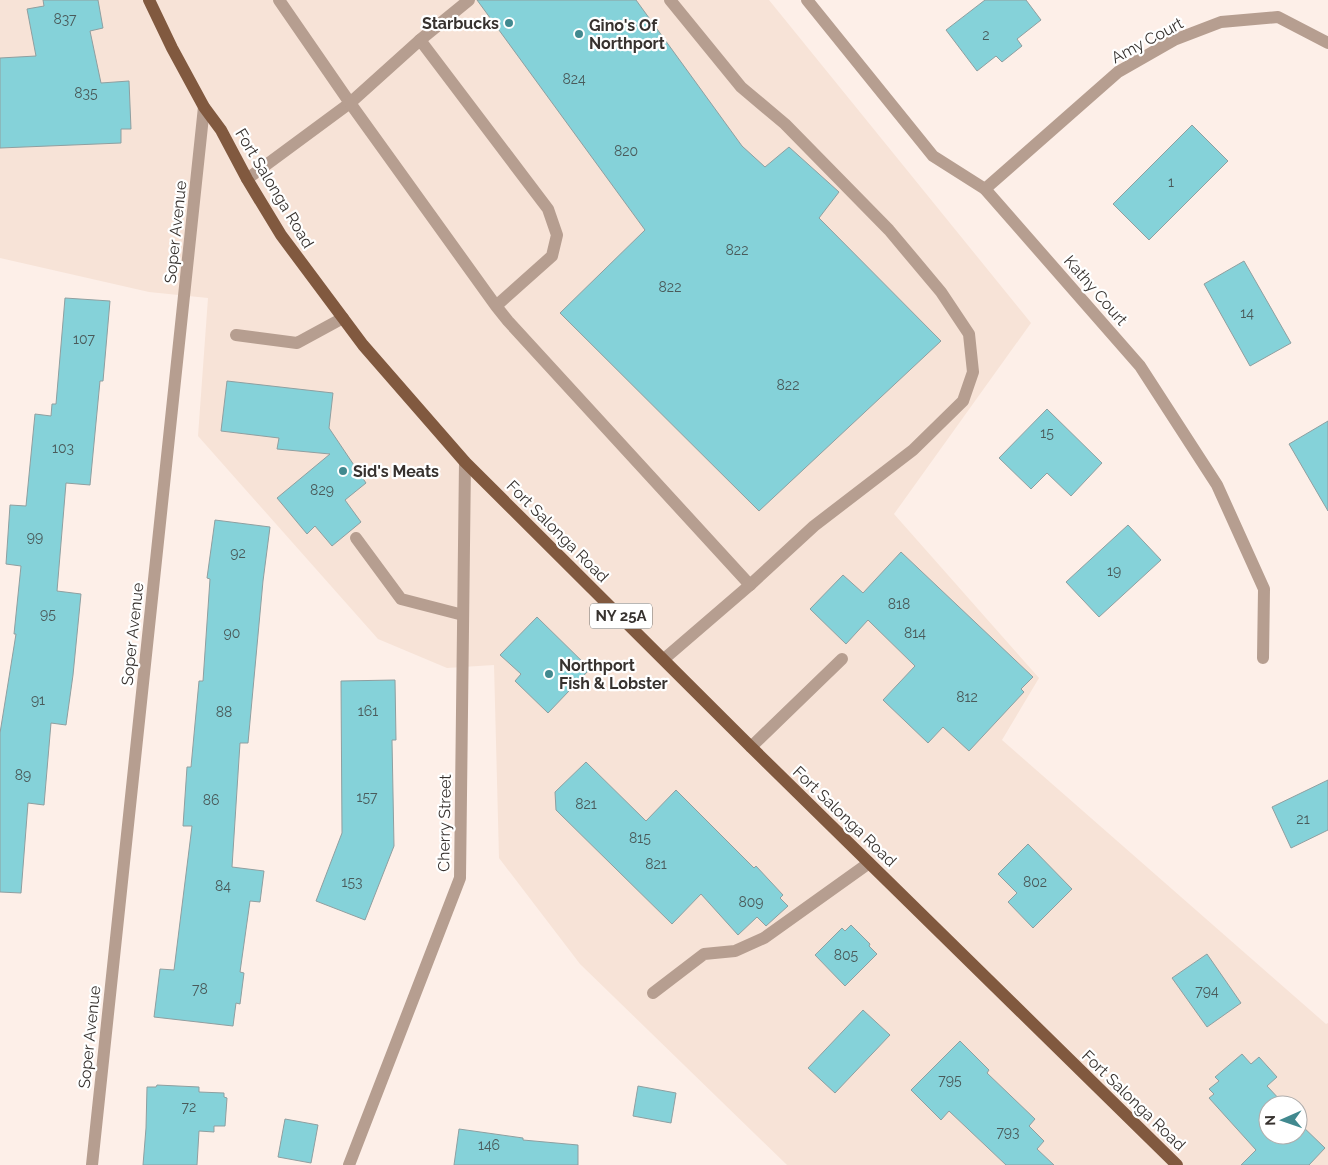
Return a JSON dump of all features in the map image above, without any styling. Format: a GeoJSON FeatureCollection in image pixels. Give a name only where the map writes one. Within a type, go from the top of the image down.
{"type":"FeatureCollection","features":[{"type":"Feature","properties":{"kind":"main road","name":"Fort Salonga Road"},"geometry":{"type":"LineString","coordinates":[[149,0],[204,107],[221,130],[247,179],[281,235],[363,345],[465,462],[751,747],[1177,1165]]}},
{"type":"Feature","properties":{"kind":"street"},"geometry":{"type":"LineString","coordinates":[[279,0],[350,103],[508,321],[750,585]]}},
{"type":"Feature","properties":{"kind":"street"},"geometry":{"type":"LineString","coordinates":[[247,179],[350,103],[420,40],[469,0]]}},
{"type":"Feature","properties":{"kind":"street"},"geometry":{"type":"LineString","coordinates":[[664,659],[750,585],[814,526],[913,450],[963,401],[973,372],[969,334],[941,292],[889,230],[797,136],[741,87],[670,0]]}},
{"type":"Feature","properties":{"kind":"street","name":"Kathy Court"},"geometry":{"type":"LineString","coordinates":[[807,0],[933,156],[985,188],[1140,366],[1218,485],[1264,589],[1264,658]]}},
{"type":"Feature","properties":{"kind":"street","name":"Amy Court"},"geometry":{"type":"LineString","coordinates":[[985,188],[1118,72],[1174,40],[1221,22],[1278,17],[1328,43]]}},
{"type":"Feature","properties":{"kind":"street"},"geometry":{"type":"LineString","coordinates":[[420,40],[548,209],[557,235],[552,256],[496,306]]}},
{"type":"Feature","properties":{"kind":"street","name":"Soper Avenue"},"geometry":{"type":"LineString","coordinates":[[92,1165],[204,107]]}},
{"type":"Feature","properties":{"kind":"street"},"geometry":{"type":"LineString","coordinates":[[236,335],[297,343],[343,318]]}},
{"type":"Feature","properties":{"kind":"street","name":"Cherry Street"},"geometry":{"type":"LineString","coordinates":[[349,1165],[460,878],[465,462]]}},
{"type":"Feature","properties":{"kind":"street"},"geometry":{"type":"LineString","coordinates":[[356,538],[401,599],[463,615]]}},
{"type":"Feature","properties":{"kind":"street"},"geometry":{"type":"LineString","coordinates":[[751,747],[842,659]]}},
{"type":"Feature","properties":{"kind":"street"},"geometry":{"type":"LineString","coordinates":[[653,993],[704,954],[735,951],[764,938],[869,862]]}},
{"type":"Feature","properties":{"kind":"shaded area"},"geometry":{"type":"Polygon","coordinates":[[[0,0],[769,0],[1031,323],[894,514],[1039,678],[1002,740],[1326,1024],[1328,1023],[1328,1165],[787,1165],[580,964],[499,858],[494,665],[447,668],[378,639],[198,436],[208,298],[149,292],[0,258],[0,0]]]}},
{"type":"Feature","properties":{"kind":"building"},"geometry":{"type":"Polygon","coordinates":[[[43,0],[98,0],[103,28],[90,31],[101,83],[129,81],[131,129],[121,129],[121,143],[0,148],[0,58],[36,56],[27,9],[44,6],[43,0]]]}},
{"type":"Feature","properties":{"kind":"building"},"geometry":{"type":"Polygon","coordinates":[[[477,0],[636,0],[742,146],[765,167],[789,147],[839,192],[819,218],[941,341],[759,511],[560,313],[645,230],[477,0]]]}},
{"type":"Feature","properties":{"kind":"building"},"geometry":{"type":"Polygon","coordinates":[[[985,0],[1026,0],[1041,20],[1017,39],[1022,46],[1002,62],[996,56],[977,71],[946,30],[985,0]]]}},
{"type":"Feature","properties":{"kind":"building"},"geometry":{"type":"Polygon","coordinates":[[[1192,125],[1228,161],[1149,240],[1113,204],[1192,125]]]}},
{"type":"Feature","properties":{"kind":"building"},"geometry":{"type":"Polygon","coordinates":[[[1244,261],[1291,343],[1250,366],[1204,284],[1244,261]]]}},
{"type":"Feature","properties":{"kind":"building"},"geometry":{"type":"Polygon","coordinates":[[[65,298],[110,301],[103,381],[100,381],[90,485],[66,483],[57,591],[81,594],[73,675],[66,725],[51,723],[44,805],[28,803],[21,893],[0,892],[0,733],[16,634],[14,634],[21,566],[6,564],[10,505],[26,506],[35,414],[51,416],[52,404],[56,404],[65,298]]]}},
{"type":"Feature","properties":{"kind":"building"},"geometry":{"type":"Polygon","coordinates":[[[227,381],[333,393],[329,428],[366,483],[345,500],[361,522],[332,546],[315,526],[307,534],[277,498],[330,454],[277,449],[279,438],[221,431],[227,381]]]}},
{"type":"Feature","properties":{"kind":"building"},"geometry":{"type":"Polygon","coordinates":[[[1047,409],[1102,463],[1071,496],[1047,473],[1031,489],[999,458],[1047,409]]]}},
{"type":"Feature","properties":{"kind":"building"},"geometry":{"type":"Polygon","coordinates":[[[1328,421],[1328,511],[1289,444],[1328,421]]]}},
{"type":"Feature","properties":{"kind":"building"},"geometry":{"type":"Polygon","coordinates":[[[215,520],[270,527],[248,743],[240,743],[232,867],[264,871],[260,902],[250,901],[240,972],[244,973],[240,1004],[236,1003],[233,1026],[154,1017],[160,969],[174,970],[192,826],[183,826],[187,767],[191,767],[199,681],[203,681],[210,579],[207,578],[215,520]]]}},
{"type":"Feature","properties":{"kind":"building"},"geometry":{"type":"Polygon","coordinates":[[[1128,525],[1161,560],[1099,617],[1066,582],[1128,525]]]}},
{"type":"Feature","properties":{"kind":"building"},"geometry":{"type":"Polygon","coordinates":[[[901,552],[1033,677],[1021,689],[1024,692],[969,751],[943,727],[928,743],[883,700],[915,666],[868,620],[846,644],[810,609],[843,575],[863,593],[901,552]]]}},
{"type":"Feature","properties":{"kind":"building"},"geometry":{"type":"Polygon","coordinates":[[[537,617],[590,669],[548,713],[515,681],[521,674],[500,655],[537,617]]]}},
{"type":"Feature","properties":{"kind":"building"},"geometry":{"type":"Polygon","coordinates":[[[395,680],[396,740],[392,740],[394,846],[365,920],[316,901],[342,833],[341,681],[395,680]]]}},
{"type":"Feature","properties":{"kind":"building"},"geometry":{"type":"Polygon","coordinates":[[[586,762],[646,821],[676,790],[754,868],[756,866],[783,895],[780,898],[788,906],[766,926],[757,917],[738,935],[701,894],[672,924],[556,810],[555,792],[586,762]]]}},
{"type":"Feature","properties":{"kind":"building"},"geometry":{"type":"Polygon","coordinates":[[[1328,780],[1328,830],[1291,848],[1272,807],[1328,780]]]}},
{"type":"Feature","properties":{"kind":"building"},"geometry":{"type":"Polygon","coordinates":[[[1028,844],[1072,889],[1033,928],[1008,902],[1017,893],[998,874],[1028,844]]]}},
{"type":"Feature","properties":{"kind":"building"},"geometry":{"type":"Polygon","coordinates":[[[851,925],[877,954],[845,986],[815,955],[842,928],[845,931],[851,925]]]}},
{"type":"Feature","properties":{"kind":"building"},"geometry":{"type":"Polygon","coordinates":[[[1207,954],[1241,1003],[1207,1027],[1172,978],[1207,954]]]}},
{"type":"Feature","properties":{"kind":"building"},"geometry":{"type":"Polygon","coordinates":[[[863,1010],[890,1035],[835,1093],[808,1068],[863,1010]]]}},
{"type":"Feature","properties":{"kind":"building"},"geometry":{"type":"Polygon","coordinates":[[[960,1041],[989,1070],[987,1073],[1035,1119],[1029,1126],[1044,1141],[1037,1149],[1054,1165],[1006,1165],[949,1111],[941,1120],[911,1090],[960,1041]]]}},
{"type":"Feature","properties":{"kind":"building"},"geometry":{"type":"Polygon","coordinates":[[[1242,1054],[1251,1064],[1259,1057],[1277,1077],[1267,1086],[1275,1095],[1258,1095],[1258,1145],[1308,1145],[1308,1132],[1325,1148],[1309,1165],[1241,1165],[1256,1150],[1209,1098],[1214,1094],[1209,1089],[1219,1081],[1215,1077],[1242,1054]]]}},
{"type":"Feature","properties":{"kind":"building"},"geometry":{"type":"Polygon","coordinates":[[[157,1085],[199,1087],[199,1092],[224,1093],[224,1097],[227,1098],[225,1126],[214,1126],[214,1132],[199,1131],[197,1165],[143,1165],[147,1087],[156,1087],[157,1085]]]}},
{"type":"Feature","properties":{"kind":"building"},"geometry":{"type":"Polygon","coordinates":[[[638,1086],[676,1093],[671,1123],[633,1116],[638,1086]]]}},
{"type":"Feature","properties":{"kind":"building"},"geometry":{"type":"Polygon","coordinates":[[[285,1119],[318,1125],[311,1163],[278,1157],[285,1119]]]}},
{"type":"Feature","properties":{"kind":"building"},"geometry":{"type":"Polygon","coordinates":[[[459,1129],[523,1138],[523,1140],[578,1145],[578,1165],[454,1165],[459,1129]]]}},
{"type":"Feature","properties":{"kind":"place","name":"Starbucks"},"geometry":{"type":"Point","coordinates":[509,23]}},
{"type":"Feature","properties":{"kind":"place","name":"Gino's Of Northport"},"geometry":{"type":"Point","coordinates":[579,34]}},
{"type":"Feature","properties":{"kind":"place","name":"Sid's Meats"},"geometry":{"type":"Point","coordinates":[343,471]}},
{"type":"Feature","properties":{"kind":"place","name":"Northport Fish & Lobster"},"geometry":{"type":"Point","coordinates":[549,674]}}]}
